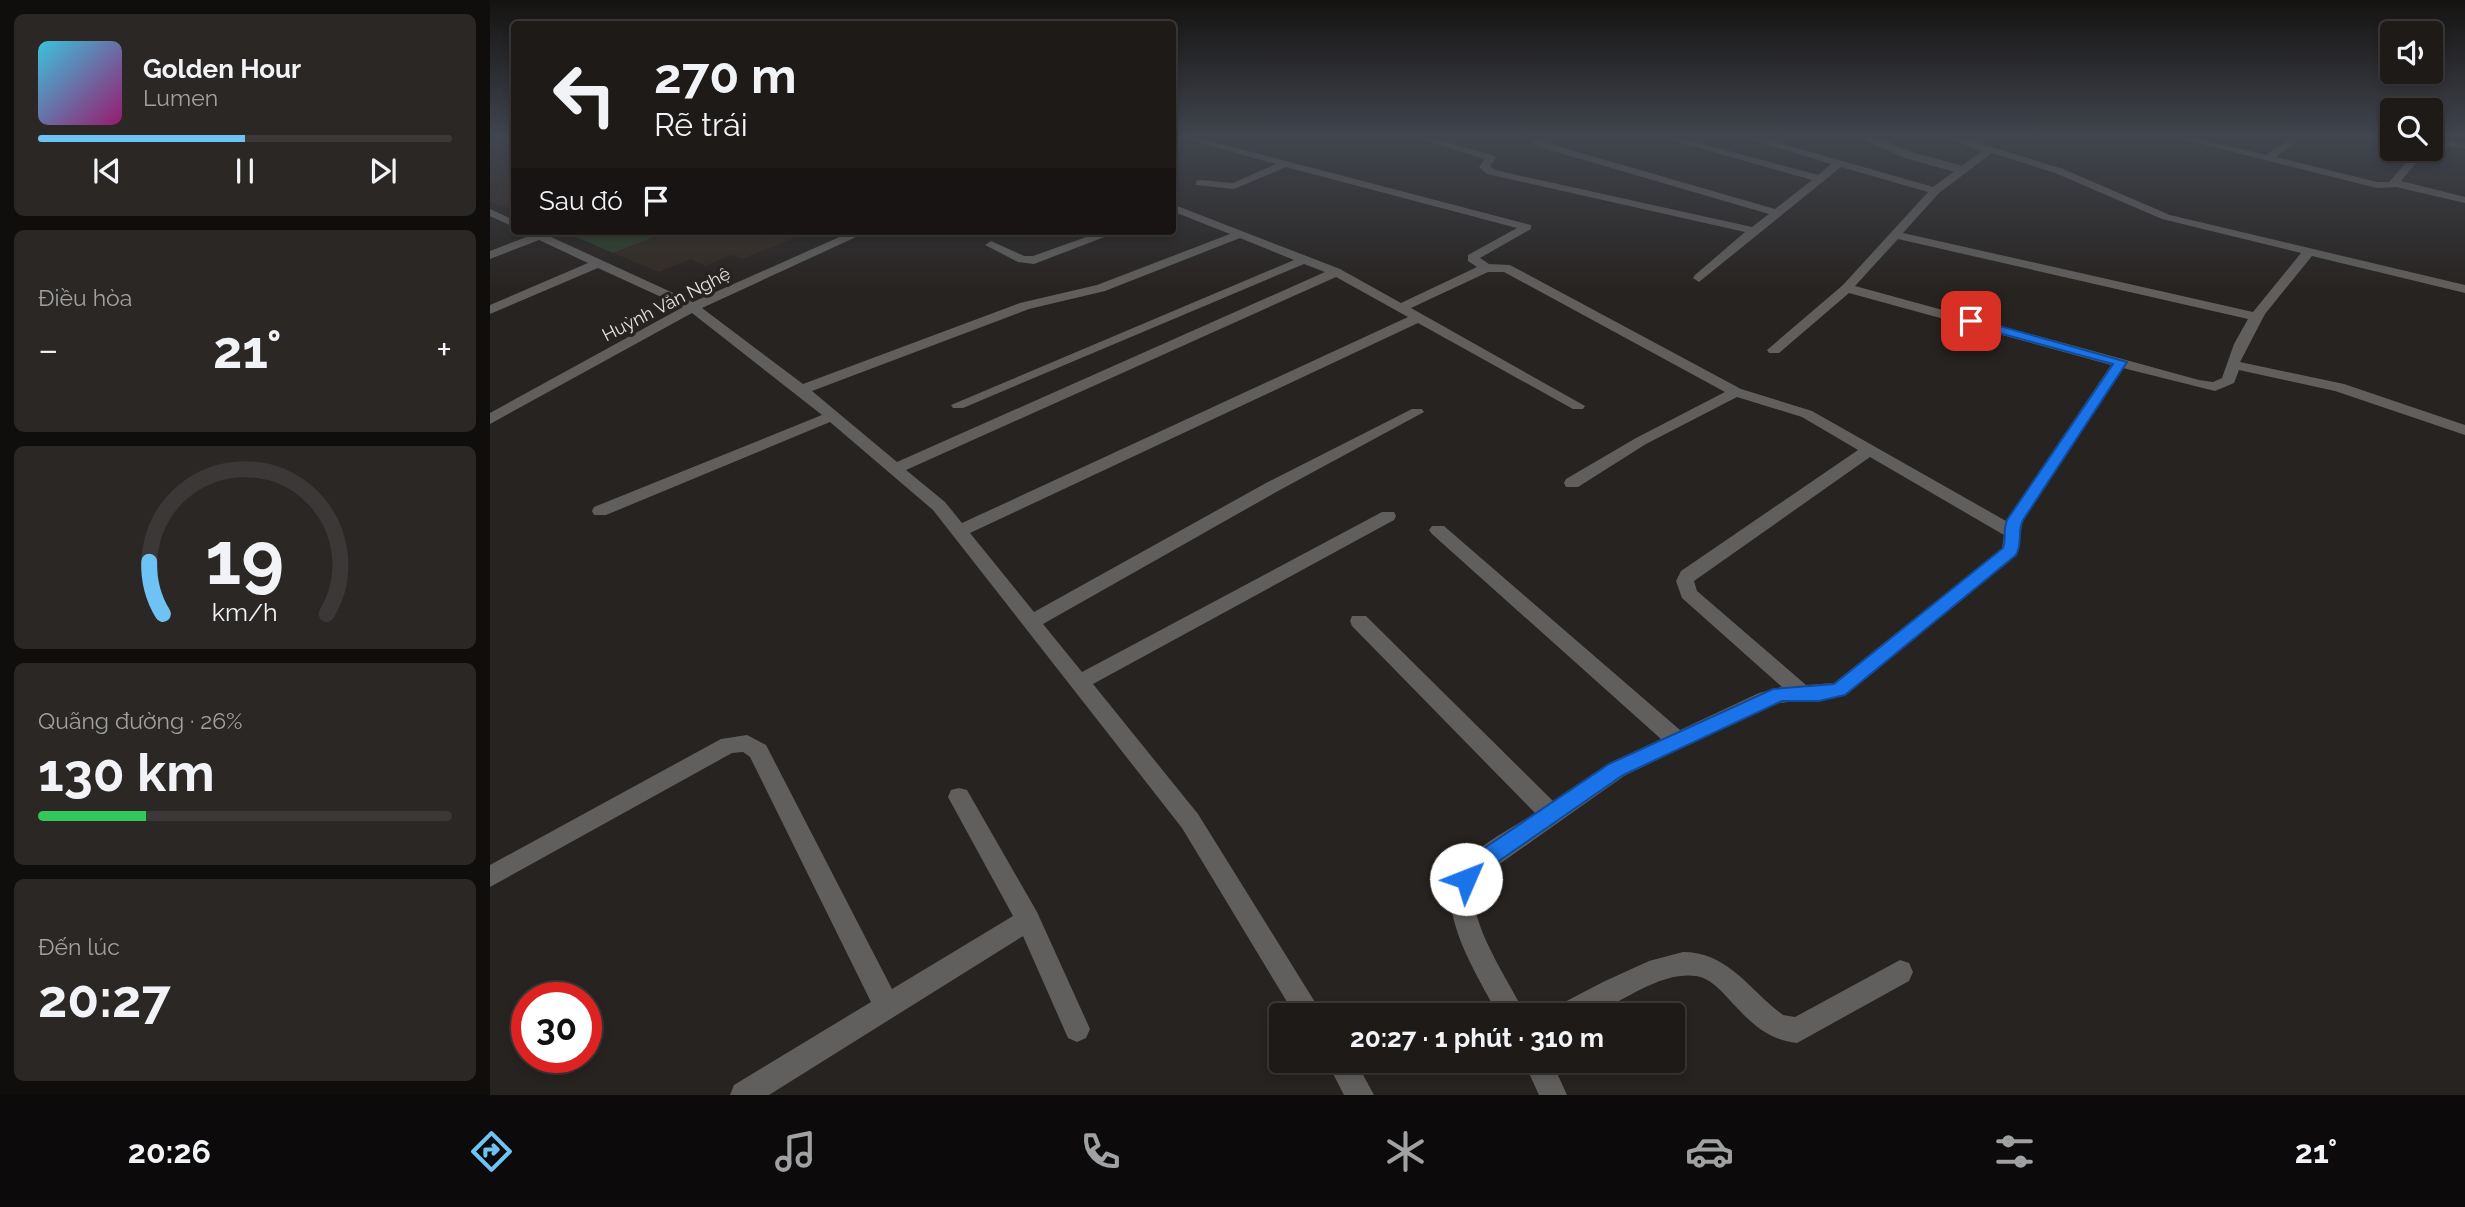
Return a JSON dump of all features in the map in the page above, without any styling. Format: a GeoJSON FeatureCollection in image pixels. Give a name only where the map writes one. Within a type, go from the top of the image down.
{"type":"FeatureCollection","features":[{"type":"Feature","properties":{"kind":"street"},"geometry":{"type":"LineString","coordinates":[[1380,189],[1527,228],[1472,258],[1486,268]]}},
{"type":"Feature","properties":{"kind":"street"},"geometry":{"type":"LineString","coordinates":[[1567,189],[1754,231]]}},
{"type":"Feature","properties":{"kind":"street"},"geometry":{"type":"LineString","coordinates":[[1695,189],[1777,213]]}},
{"type":"Feature","properties":{"kind":"street"},"geometry":{"type":"LineString","coordinates":[[1699,278],[1807,189]]}},
{"type":"Feature","properties":{"kind":"street"},"geometry":{"type":"LineString","coordinates":[[1928,189],[1935,191]]}},
{"type":"Feature","properties":{"kind":"street"},"geometry":{"type":"LineString","coordinates":[[1774,350],[1847,288],[1938,189]]}},
{"type":"Feature","properties":{"kind":"street"},"geometry":{"type":"LineString","coordinates":[[2101,189],[2166,217],[2465,289]]}},
{"type":"Feature","properties":{"kind":"street"},"geometry":{"type":"LineString","coordinates":[[2420,189],[2465,200]]}},
{"type":"Feature","properties":{"kind":"street"},"geometry":{"type":"LineString","coordinates":[[1176,209],[1336,272],[1578,406]]}},
{"type":"Feature","properties":{"kind":"street"},"geometry":{"type":"LineString","coordinates":[[490,212],[511,222]]}},
{"type":"Feature","properties":{"kind":"street"},"geometry":{"type":"LineString","coordinates":[[802,390],[1026,306],[1101,288],[1240,234]]}},
{"type":"Feature","properties":{"kind":"street"},"geometry":{"type":"LineString","coordinates":[[490,255],[530,235]]}},
{"type":"Feature","properties":{"kind":"street"},"geometry":{"type":"LineString","coordinates":[[538,235],[693,307],[802,390],[939,506],[1190,821],[1303,1003]]}},
{"type":"Feature","properties":{"kind":"street","name":"Huỳnh Văn Nghệ"},"geometry":{"type":"LineString","coordinates":[[490,419],[693,307],[854,235]]}},
{"type":"Feature","properties":{"kind":"street"},"geometry":{"type":"LineString","coordinates":[[991,245],[1022,259],[1034,260],[1103,235]]}},
{"type":"Feature","properties":{"kind":"street"},"geometry":{"type":"LineString","coordinates":[[1895,235],[2256,317]]}},
{"type":"Feature","properties":{"kind":"street"},"geometry":{"type":"LineString","coordinates":[[1847,288],[2215,387],[2229,380],[2232,364],[2256,317],[2308,253]]}},
{"type":"Feature","properties":{"kind":"street"},"geometry":{"type":"LineString","coordinates":[[958,405],[1303,260]]}},
{"type":"Feature","properties":{"kind":"street"},"geometry":{"type":"LineString","coordinates":[[490,310],[598,263]]}},
{"type":"Feature","properties":{"kind":"street"},"geometry":{"type":"LineString","coordinates":[[1400,308],[1486,268],[1506,268],[1517,272],[1735,392],[1807,414],[2010,531],[2013,542],[2010,551],[1839,690],[1819,694],[1780,694],[1766,698],[1616,769],[1481,862],[1466,879],[1461,900],[1469,930],[1506,1003]]}},
{"type":"Feature","properties":{"kind":"street"},"geometry":{"type":"LineString","coordinates":[[895,469],[1336,272]]}},
{"type":"Feature","properties":{"kind":"street"},"geometry":{"type":"LineString","coordinates":[[959,531],[1418,318]]}},
{"type":"Feature","properties":{"kind":"street"},"geometry":{"type":"LineString","coordinates":[[2010,531],[2120,362]]}},
{"type":"Feature","properties":{"kind":"street"},"geometry":{"type":"LineString","coordinates":[[2232,364],[2339,387],[2465,430]]}},
{"type":"Feature","properties":{"kind":"street"},"geometry":{"type":"LineString","coordinates":[[1572,483],[1641,441],[1735,392]]}},
{"type":"Feature","properties":{"kind":"street"},"geometry":{"type":"LineString","coordinates":[[1031,622],[1272,487],[1417,412]]}},
{"type":"Feature","properties":{"kind":"street"},"geometry":{"type":"LineString","coordinates":[[600,512],[832,415]]}},
{"type":"Feature","properties":{"kind":"street"},"geometry":{"type":"LineString","coordinates":[[1802,693],[1688,594],[1685,581],[1687,575],[1869,450]]}},
{"type":"Feature","properties":{"kind":"street"},"geometry":{"type":"LineString","coordinates":[[1080,682],[1388,516]]}},
{"type":"Feature","properties":{"kind":"street"},"geometry":{"type":"LineString","coordinates":[[1438,530],[1678,740]]}},
{"type":"Feature","properties":{"kind":"street"},"geometry":{"type":"LineString","coordinates":[[1359,621],[1551,814]]}},
{"type":"Feature","properties":{"kind":"street"},"geometry":{"type":"LineString","coordinates":[[490,877],[728,745],[747,743],[758,751],[887,1006]]}},
{"type":"Feature","properties":{"kind":"street"},"geometry":{"type":"LineString","coordinates":[[959,797],[1028,920],[1077,1029]]}},
{"type":"Feature","properties":{"kind":"street"},"geometry":{"type":"LineString","coordinates":[[744,1095],[1028,920]]}},
{"type":"Feature","properties":{"kind":"street"},"geometry":{"type":"LineString","coordinates":[[1590,1003],[1664,967],[1696,963],[1716,972],[1781,1030],[1797,1031],[1900,972]]}},
{"type":"Feature","properties":{"kind":"street"},"geometry":{"type":"LineString","coordinates":[[1347,1073],[1360,1095]]}},
{"type":"Feature","properties":{"kind":"street"},"geometry":{"type":"LineString","coordinates":[[1542,1073],[1553,1095]]}},
{"type":"Feature","properties":{"kind":"shaded area"},"geometry":{"type":"Polygon","coordinates":[[[490,189],[511,189],[511,210],[490,201],[490,189]]]}},
{"type":"Feature","properties":{"kind":"shaded area"},"geometry":{"type":"Polygon","coordinates":[[[659,235],[801,235],[742,259],[730,255],[706,266],[691,259],[659,272],[613,253],[659,235]]]}},
{"type":"Feature","properties":{"kind":"green space"},"geometry":{"type":"Polygon","coordinates":[[[571,235],[659,235],[613,253],[571,235]]]}},
{"type":"Feature","properties":{"kind":"route"},"geometry":{"type":"LineString","coordinates":[[1466,879],[1481,862],[1616,769],[1766,698],[1780,694],[1819,694],[1839,690],[2010,551],[2013,542],[2010,531],[2015,520],[2120,362],[1971,321]]}}]}
